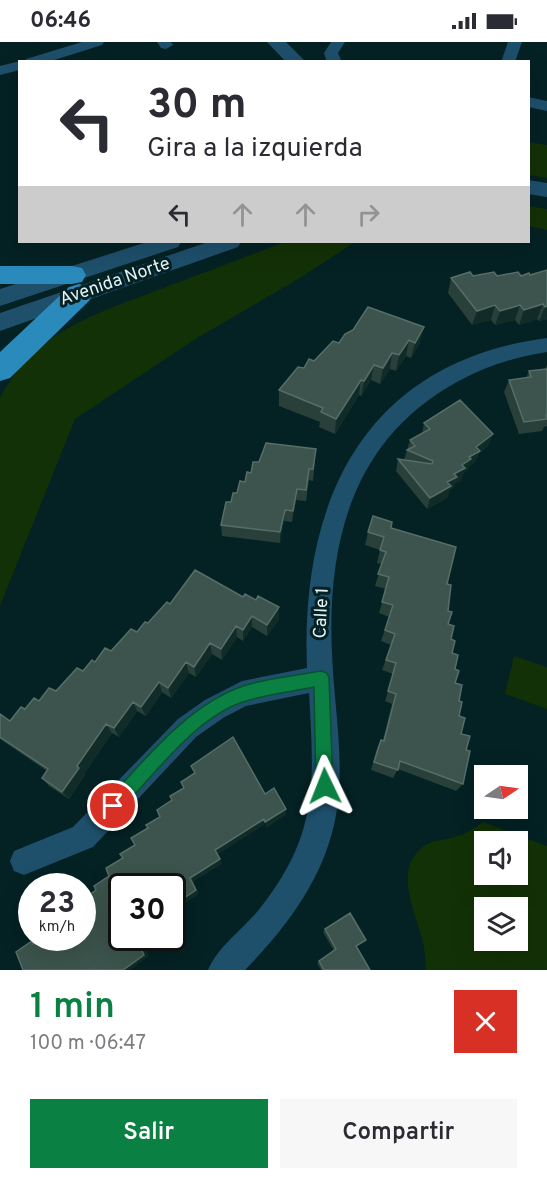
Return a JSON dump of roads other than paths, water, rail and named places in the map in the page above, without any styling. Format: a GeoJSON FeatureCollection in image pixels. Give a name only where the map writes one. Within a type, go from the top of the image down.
{"type":"FeatureCollection","features":[{"type":"Feature","properties":{"kind":"highway"},"geometry":{"type":"LineString","coordinates":[[0,275],[76,284]]}},
{"type":"Feature","properties":{"kind":"highway"},"geometry":{"type":"LineString","coordinates":[[0,370],[76,284]]}},
{"type":"Feature","properties":{"kind":"street"},"geometry":{"type":"LineString","coordinates":[[38,60],[97,42]]}},
{"type":"Feature","properties":{"kind":"street"},"geometry":{"type":"LineString","coordinates":[[258,42],[277,60]]}},
{"type":"Feature","properties":{"kind":"street"},"geometry":{"type":"LineString","coordinates":[[276,42],[295,60]]}},
{"type":"Feature","properties":{"kind":"street"},"geometry":{"type":"LineString","coordinates":[[334,60],[331,53],[338,42]]}},
{"type":"Feature","properties":{"kind":"street"},"geometry":{"type":"LineString","coordinates":[[509,60],[515,42]]}},
{"type":"Feature","properties":{"kind":"street"},"geometry":{"type":"LineString","coordinates":[[0,71],[18,66]]}},
{"type":"Feature","properties":{"kind":"street"},"geometry":{"type":"LineString","coordinates":[[530,102],[547,106]]}},
{"type":"Feature","properties":{"kind":"street"},"geometry":{"type":"LineString","coordinates":[[530,187],[547,190]]}},
{"type":"Feature","properties":{"kind":"street"},"geometry":{"type":"LineString","coordinates":[[530,196],[547,199]]}},
{"type":"Feature","properties":{"kind":"street","name":"Avenida Norte"},"geometry":{"type":"LineString","coordinates":[[0,322],[76,284],[168,243]]}},
{"type":"Feature","properties":{"kind":"street","name":"Avenida Norte"},"geometry":{"type":"LineString","coordinates":[[0,298],[76,284],[226,243]]}},
{"type":"Feature","properties":{"kind":"street","name":"Calle 1"},"geometry":{"type":"LineString","coordinates":[[223,970],[250,944],[279,909],[303,868],[320,825],[325,786],[319,629],[330,535],[339,501],[354,468],[385,423],[431,385],[480,362],[547,345]]}},
{"type":"Feature","properties":{"kind":"street"},"geometry":{"type":"LineString","coordinates":[[24,861],[83,837],[187,728],[214,709],[242,694],[321,678]]}}]}
